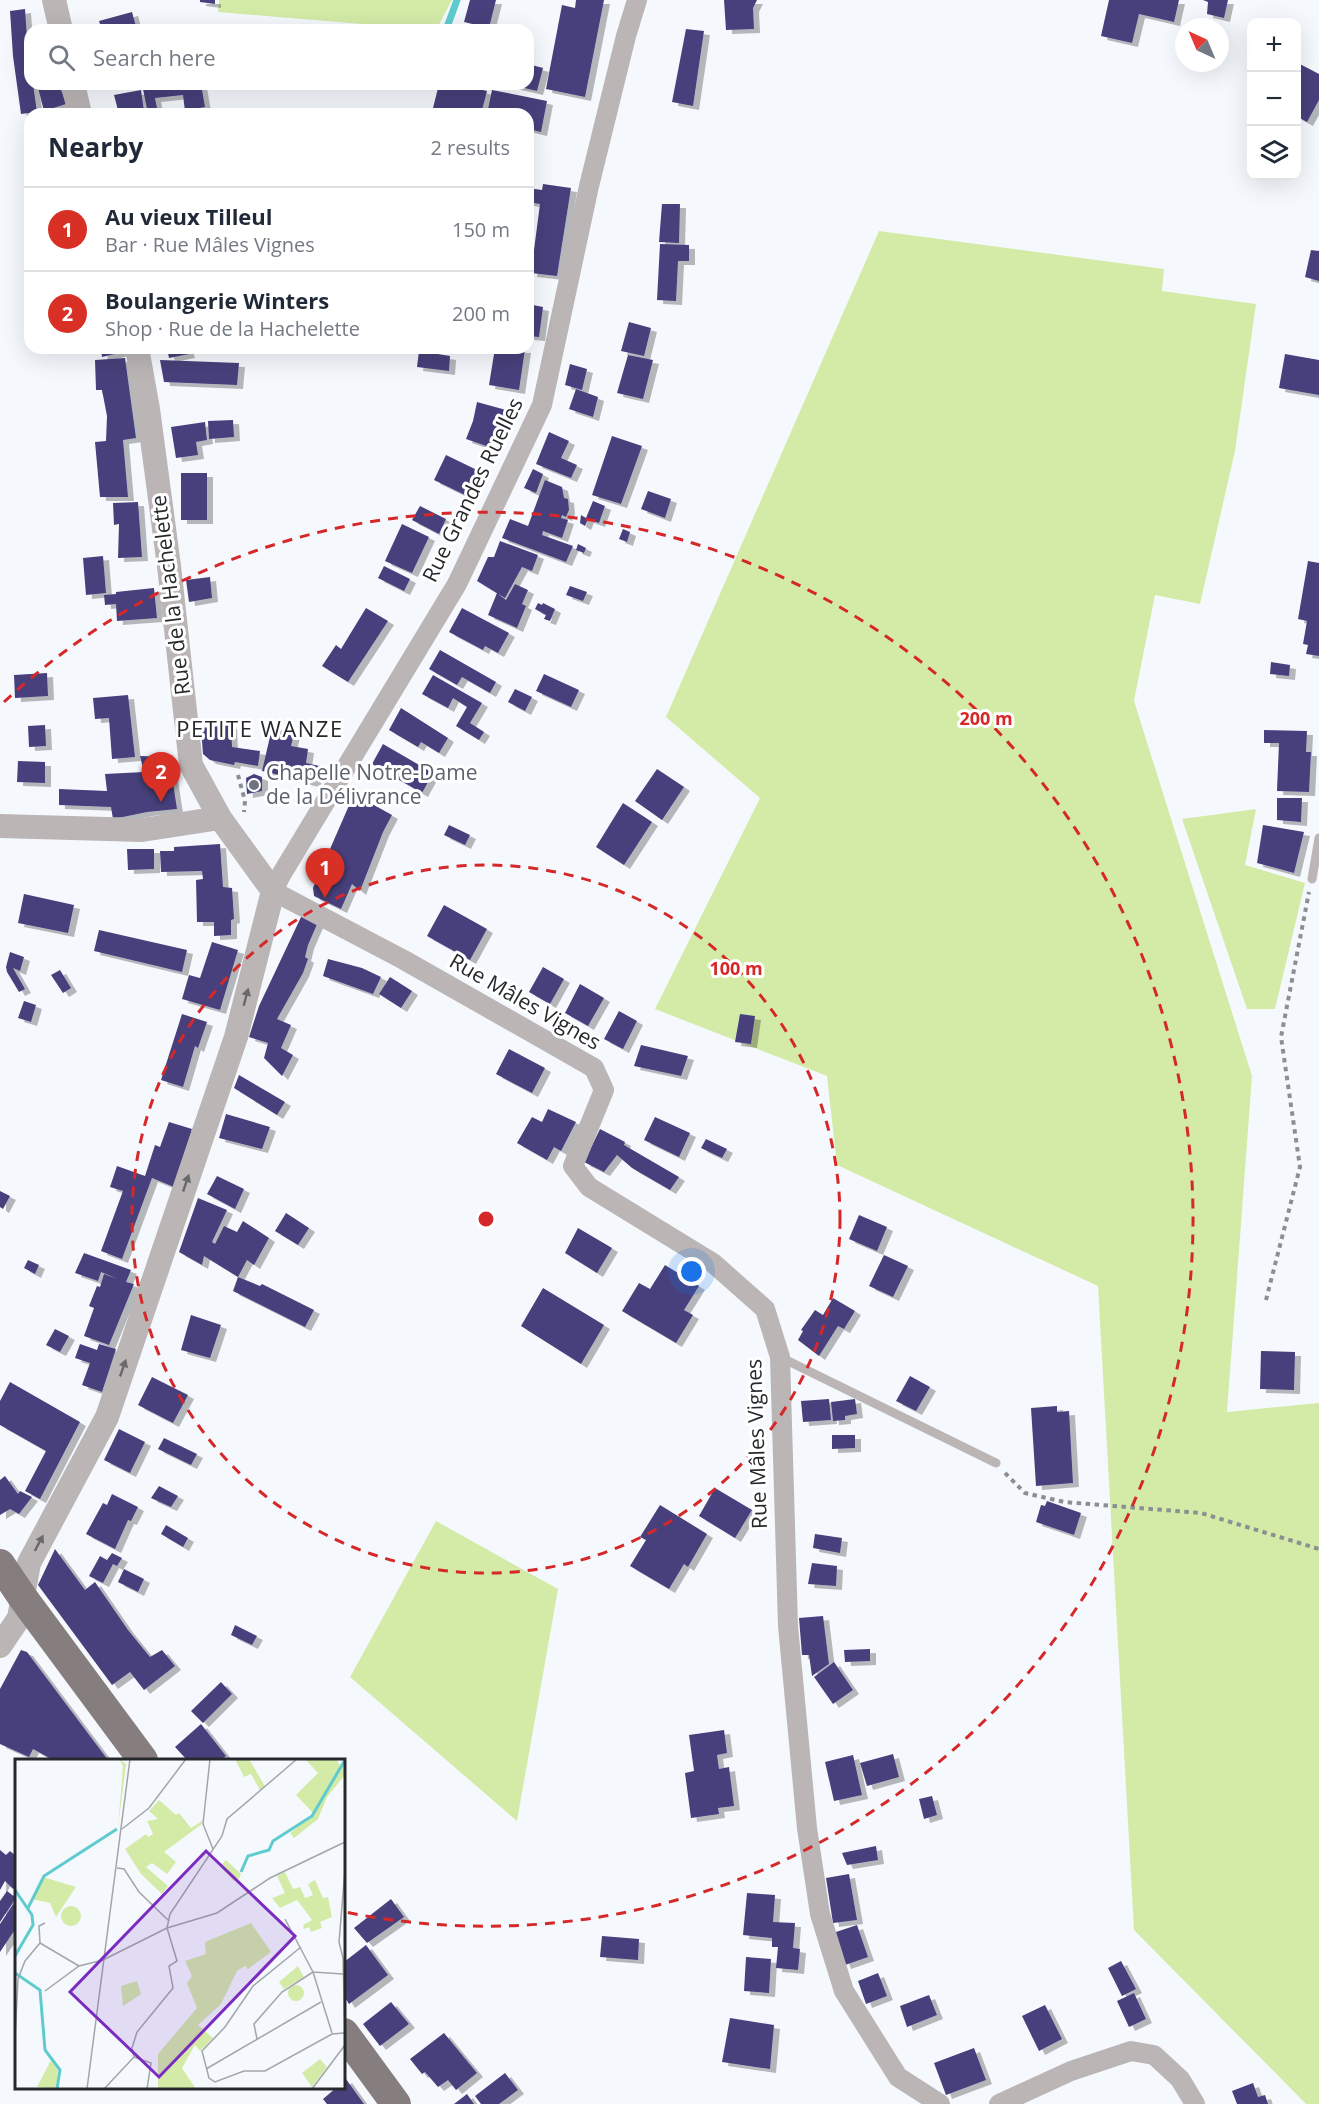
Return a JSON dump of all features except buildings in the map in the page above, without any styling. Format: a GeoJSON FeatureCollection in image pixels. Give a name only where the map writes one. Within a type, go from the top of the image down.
{"type":"FeatureCollection","features":[{"type":"Feature","properties":{"kind":"main road"},"geometry":{"type":"LineString","coordinates":[[0,1564],[142,1759]]}},
{"type":"Feature","properties":{"kind":"main road"},"geometry":{"type":"LineString","coordinates":[[345,2033],[396,2104]]}},
{"type":"Feature","properties":{"kind":"street"},"geometry":{"type":"LineString","coordinates":[[54,0],[60,24]]}},
{"type":"Feature","properties":{"kind":"street","name":"Rue Grandes Ruelles"},"geometry":{"type":"LineString","coordinates":[[273,891],[457,584],[542,405],[589,186],[637,0]]}},
{"type":"Feature","properties":{"kind":"street"},"geometry":{"type":"LineString","coordinates":[[74,90],[79,108]]}},
{"type":"Feature","properties":{"kind":"street","name":"Rue de la Hachelette"},"geometry":{"type":"LineString","coordinates":[[137,354],[148,409],[169,566],[190,765],[231,818],[273,891]]}},
{"type":"Feature","properties":{"kind":"street"},"geometry":{"type":"LineString","coordinates":[[0,826],[142,830],[231,818]]}},
{"type":"Feature","properties":{"kind":"street"},"geometry":{"type":"LineString","coordinates":[[0,1646],[19,1618],[29,1563],[107,1417],[236,1037],[273,891]]}},
{"type":"Feature","properties":{"kind":"street","name":"Rue Mâles Vignes"},"geometry":{"type":"LineString","coordinates":[[273,891],[404,960],[594,1068],[604,1090],[573,1166],[589,1187],[713,1263],[765,1309],[780,1357],[788,1626],[807,1828],[820,1914],[844,1991],[898,2077],[940,2104]]}},
{"type":"Feature","properties":{"kind":"street"},"geometry":{"type":"LineString","coordinates":[[999,2104],[1071,2071],[1131,2051],[1154,2055],[1180,2079],[1195,2104]]}},
{"type":"Feature","properties":{"kind":"lane"},"geometry":{"type":"LineString","coordinates":[[1312,879],[1319,838]]}},
{"type":"Feature","properties":{"kind":"lane"},"geometry":{"type":"LineString","coordinates":[[780,1357],[996,1463]]}},
{"type":"Feature","properties":{"kind":"path"},"geometry":{"type":"LineString","coordinates":[[231,818],[245,801],[238,775]]}},
{"type":"Feature","properties":{"kind":"path"},"geometry":{"type":"LineString","coordinates":[[1266,1300],[1300,1167],[1281,1037],[1312,879]]}},
{"type":"Feature","properties":{"kind":"path"},"geometry":{"type":"LineString","coordinates":[[996,1463],[1025,1493],[1064,1503],[1201,1513],[1319,1549]]}},
{"type":"Feature","properties":{"kind":"green space"},"geometry":{"type":"Polygon","coordinates":[[[219,0],[452,0],[439,24],[362,24],[218,12],[219,0]]]}},
{"type":"Feature","properties":{"kind":"green space"},"geometry":{"type":"Polygon","coordinates":[[[879,231],[1164,269],[1162,291],[1256,304],[1235,451],[1200,604],[1155,595],[1134,701],[1252,1076],[1227,1412],[1319,1403],[1319,2104],[1306,2104],[1134,1930],[1098,1286],[837,1165],[827,1076],[655,1009],[760,798],[666,717],[879,231]]]}},
{"type":"Feature","properties":{"kind":"green space"},"geometry":{"type":"Polygon","coordinates":[[[1256,809],[1245,865],[1305,883],[1275,1009],[1247,1009],[1182,819],[1256,809]]]}},
{"type":"Feature","properties":{"kind":"green space"},"geometry":{"type":"Polygon","coordinates":[[[436,1521],[558,1589],[517,1821],[350,1677],[436,1521]]]}},
{"type":"Feature","properties":{"kind":"waterway"},"geometry":{"type":"LineString","coordinates":[[448,24],[457,0]]}},
{"type":"Feature","properties":{"kind":"place","name":"Chapelle Notre-Dame de la Délivrance"},"geometry":{"type":"Point","coordinates":[254,785]}},
{"type":"Feature","properties":{"kind":"place","name":"Boulangerie Winters"},"geometry":{"type":"Point","coordinates":[161,802]}},
{"type":"Feature","properties":{"kind":"place","name":"Au vieux Tilleul"},"geometry":{"type":"Point","coordinates":[325,898]}},
{"type":"Feature","properties":{"kind":"district","name":"PETITE WANZE"},"geometry":{"type":"Point","coordinates":[260,729]}}]}
